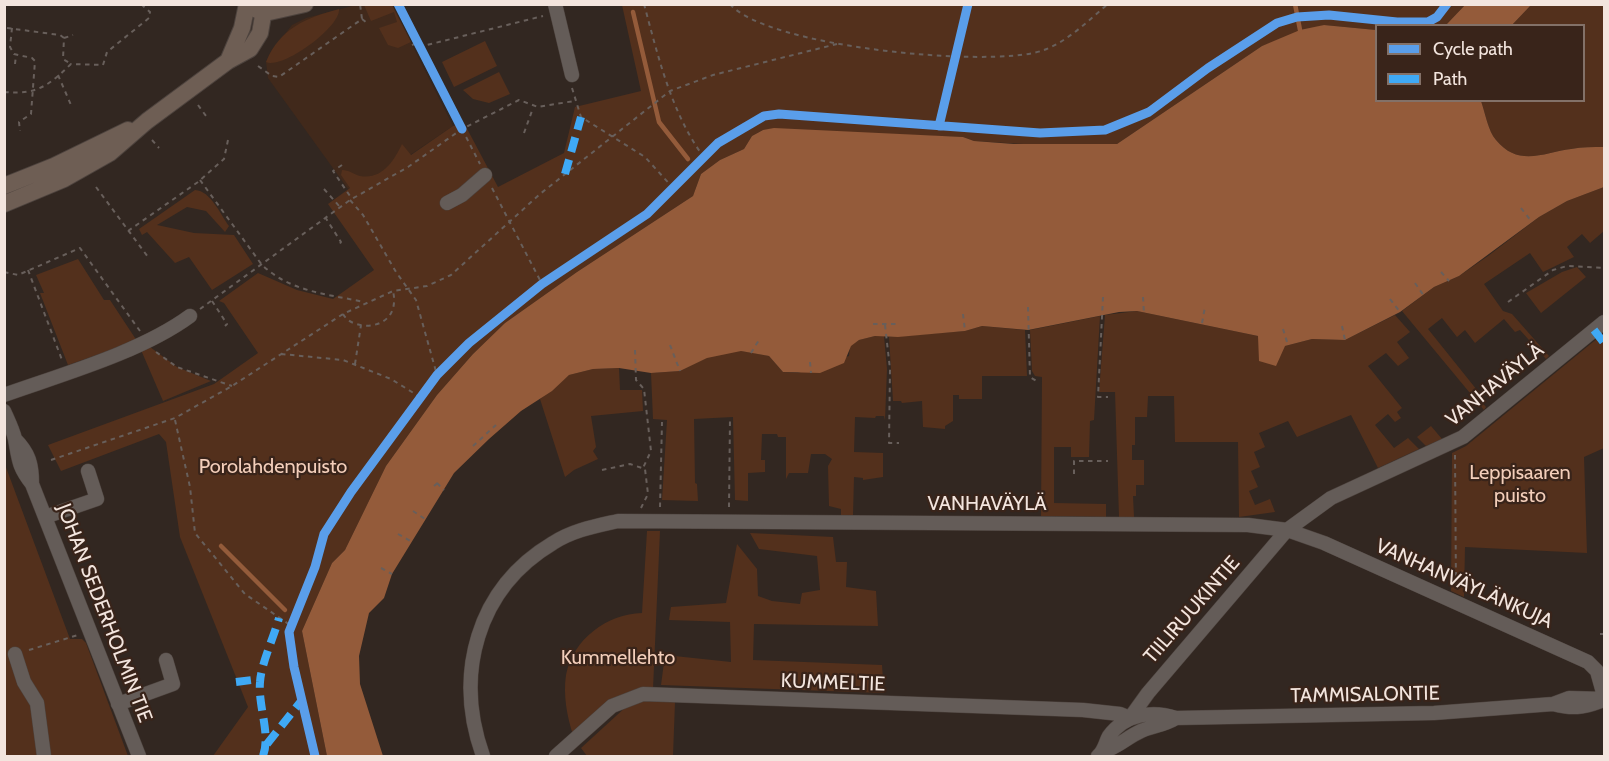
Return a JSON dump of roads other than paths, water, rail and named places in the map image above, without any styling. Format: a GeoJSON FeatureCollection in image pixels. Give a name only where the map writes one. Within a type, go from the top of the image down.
{"type":"FeatureCollection","features":[{"type":"Feature","properties":{"kind":"main road"},"geometry":{"type":"LineString","coordinates":[[4,204],[64,179],[110,153],[147,121],[228,61],[248,51],[256,43],[255,7],[305,4]]}},
{"type":"Feature","properties":{"kind":"main road"},"geometry":{"type":"LineString","coordinates":[[4,186],[54,166],[147,121]]}},
{"type":"Feature","properties":{"kind":"street"},"geometry":{"type":"LineString","coordinates":[[556,9],[572,75]]}},
{"type":"Feature","properties":{"kind":"street"},"geometry":{"type":"LineString","coordinates":[[447,203],[462,195],[485,175]]}},
{"type":"Feature","properties":{"kind":"street"},"geometry":{"type":"LineString","coordinates":[[4,395],[147,342],[190,316]]}},
{"type":"Feature","properties":{"kind":"street","name":"VANHAVÄYLÄ"},"geometry":{"type":"LineString","coordinates":[[483,756],[472,715],[470,669],[477,637],[502,591],[527,560],[555,541],[585,528],[618,521],[1238,525],[1287,530],[1331,498],[1452,444],[1605,322]]}},
{"type":"Feature","properties":{"kind":"street","name":"JOHAN SEDERHOLMIN TIE"},"geometry":{"type":"LineString","coordinates":[[4,411],[15,439],[21,470],[32,484],[139,756]]}},
{"type":"Feature","properties":{"kind":"street"},"geometry":{"type":"LineString","coordinates":[[45,517],[95,501],[98,497],[88,471]]}},
{"type":"Feature","properties":{"kind":"street","name":"VANHANVÄYLÄNKUJA"},"geometry":{"type":"LineString","coordinates":[[1287,530],[1324,543],[1588,662],[1598,671],[1605,699]]}},
{"type":"Feature","properties":{"kind":"street","name":"TIILIRUUKINTIE"},"geometry":{"type":"LineString","coordinates":[[1130,718],[1148,693],[1287,530]]}},
{"type":"Feature","properties":{"kind":"street"},"geometry":{"type":"LineString","coordinates":[[15,654],[24,682],[37,703],[44,756]]}},
{"type":"Feature","properties":{"kind":"street"},"geometry":{"type":"LineString","coordinates":[[118,704],[173,684],[166,660]]}},
{"type":"Feature","properties":{"kind":"street","name":"KUMMELTIE"},"geometry":{"type":"LineString","coordinates":[[556,756],[612,706],[644,694],[1083,710],[1120,714],[1130,718]]}},
{"type":"Feature","properties":{"kind":"street","name":"TAMMISALONTIE"},"geometry":{"type":"LineString","coordinates":[[1101,754],[1109,737],[1130,718],[1163,714],[1176,718],[1434,713],[1553,704],[1569,698],[1605,699]]}},
{"type":"Feature","properties":{"kind":"street"},"geometry":{"type":"LineString","coordinates":[[1130,718],[1138,733]]}},
{"type":"Feature","properties":{"kind":"street","name":"TAMMISALONTIE"},"geometry":{"type":"LineString","coordinates":[[1101,754],[1117,748],[1138,733],[1163,726],[1176,718]]}},
{"type":"Feature","properties":{"kind":"waterway"},"geometry":{"type":"LineString","coordinates":[[1295,4],[1300,30]]}},
{"type":"Feature","properties":{"kind":"waterway"},"geometry":{"type":"LineString","coordinates":[[633,12],[659,122],[688,159]]}},
{"type":"Feature","properties":{"kind":"waterway"},"geometry":{"type":"LineString","coordinates":[[221,546],[285,610]]}},
{"type":"Feature","properties":{"kind":"park label","name":"Porolahdenpuisto"},"geometry":{"type":"Point","coordinates":[273,467]}},
{"type":"Feature","properties":{"kind":"park label","name":"Leppisaaren puisto"},"geometry":{"type":"Point","coordinates":[1520,484]}},
{"type":"Feature","properties":{"kind":"park label","name":"Kummellehto"},"geometry":{"type":"Point","coordinates":[618,658]}}]}
